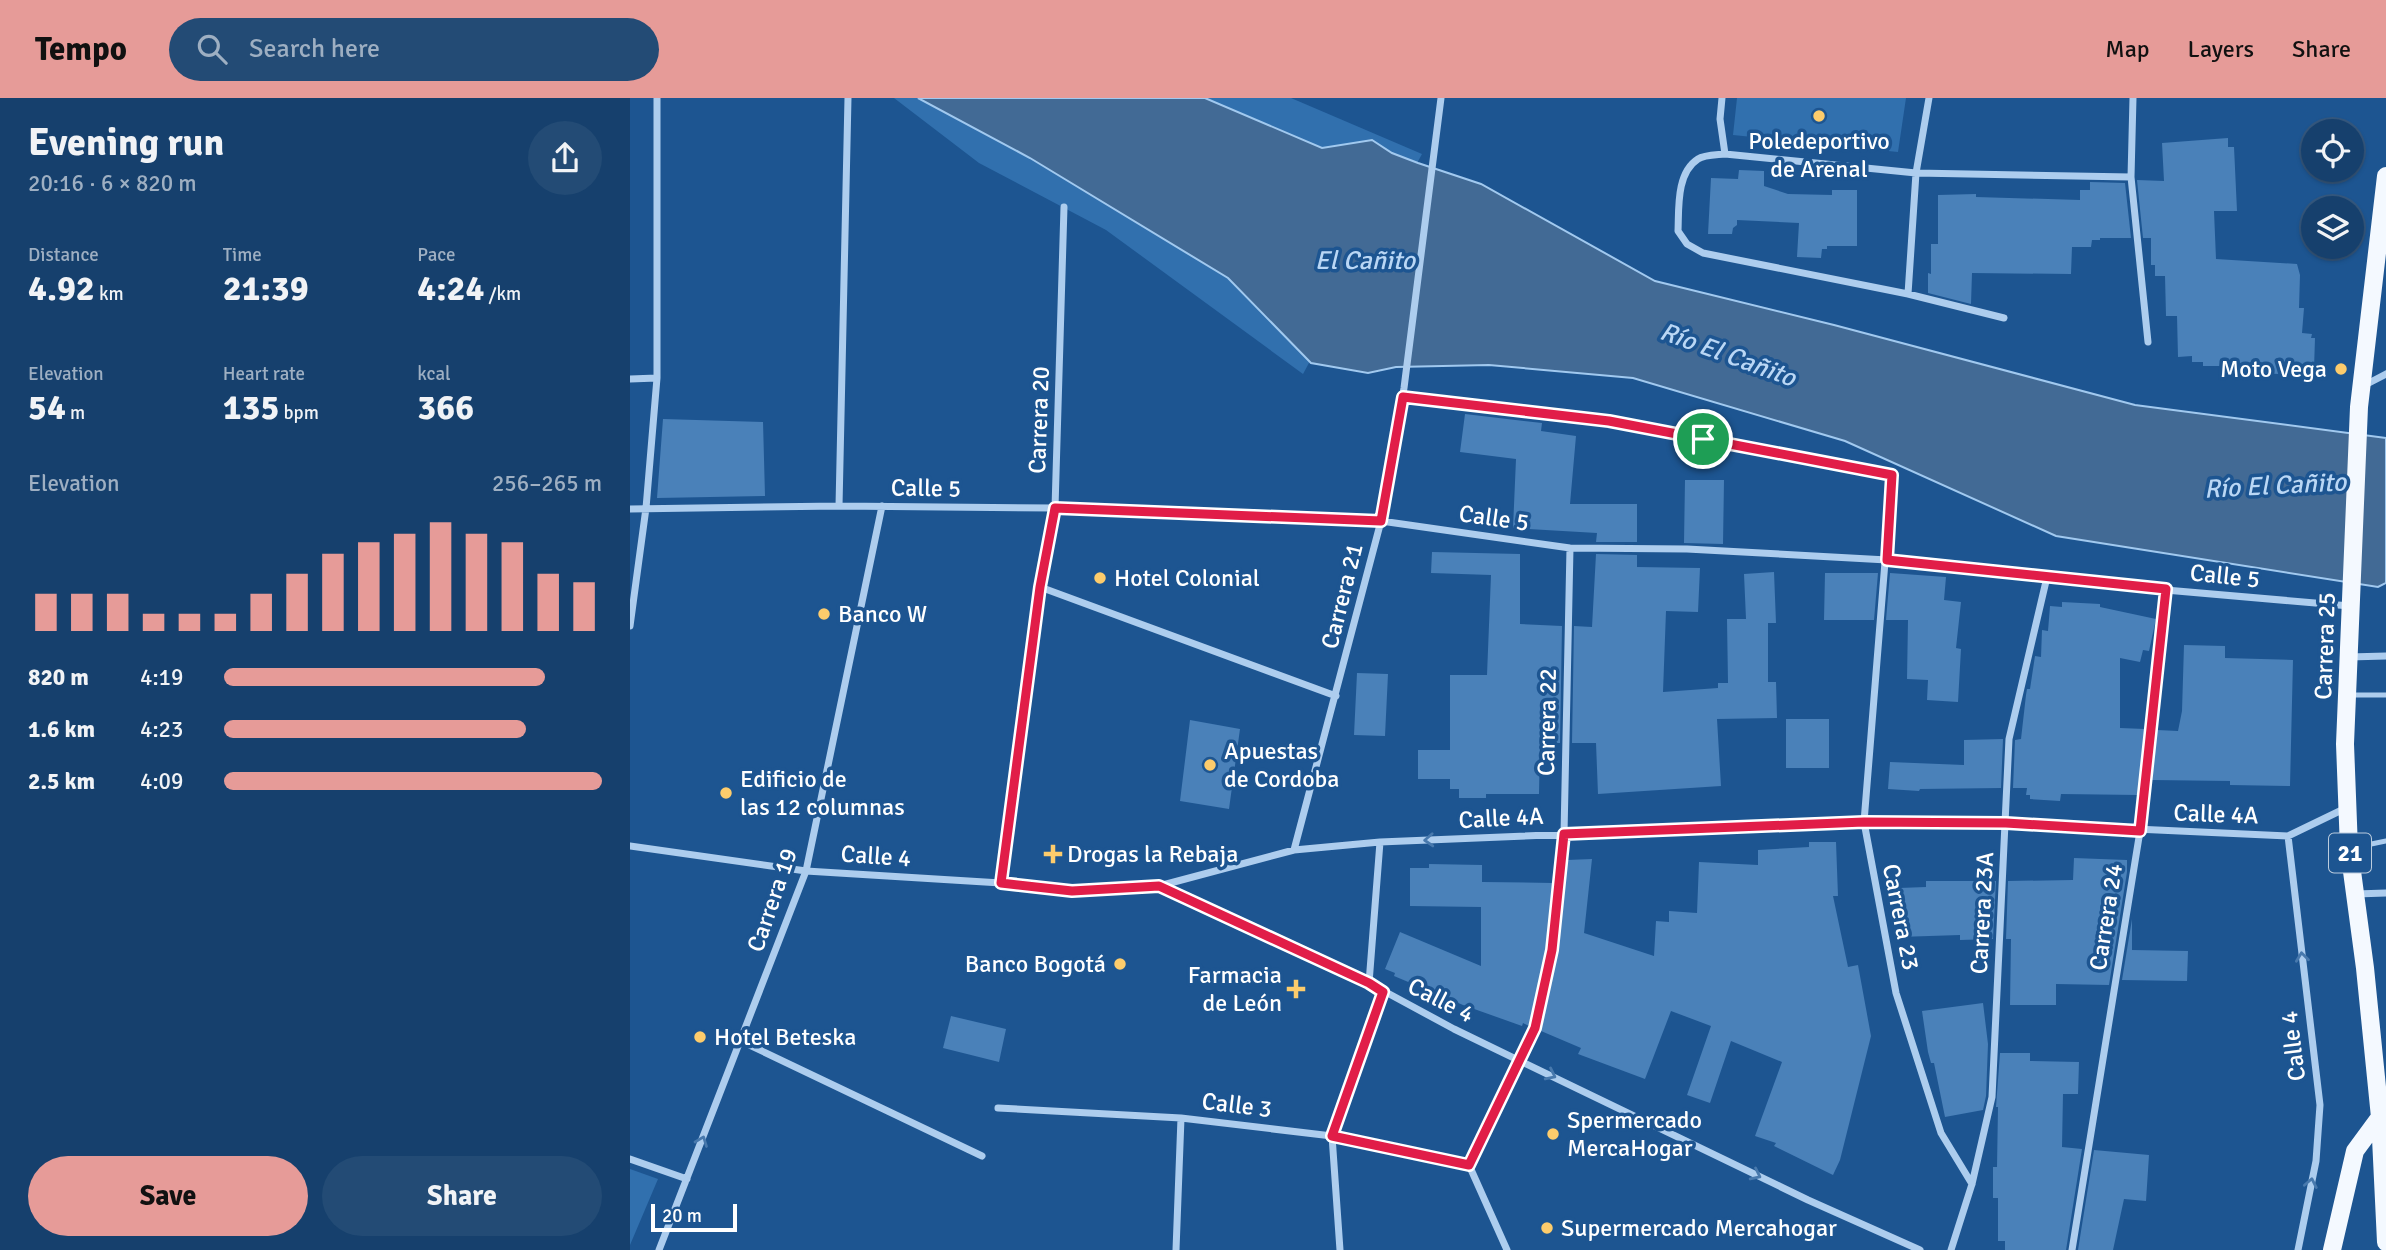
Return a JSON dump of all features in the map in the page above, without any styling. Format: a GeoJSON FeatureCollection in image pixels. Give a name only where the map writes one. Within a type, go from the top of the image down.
{"type":"FeatureCollection","features":[{"type":"Feature","properties":{"kind":"main road","name":"Carrera 25"},"geometry":{"type":"LineString","coordinates":[[2383,1117],[2349,849],[2345,744],[2359,407],[2386,176]]}},
{"type":"Feature","properties":{"kind":"main road","name":"21"},"geometry":{"type":"LineString","coordinates":[[2383,1117],[2386,1242]]}},
{"type":"Feature","properties":{"kind":"main road"},"geometry":{"type":"LineString","coordinates":[[2332,1250],[2355,1151],[2383,1117]]}},
{"type":"Feature","properties":{"kind":"street"},"geometry":{"type":"LineString","coordinates":[[630,626],[646,508],[657,379],[657,98]]}},
{"type":"Feature","properties":{"kind":"street"},"geometry":{"type":"LineString","coordinates":[[839,506],[848,98]]}},
{"type":"Feature","properties":{"kind":"street","name":"Carrera 21"},"geometry":{"type":"LineString","coordinates":[[1294,850],[1381,521],[1404,392],[1441,98]]}},
{"type":"Feature","properties":{"kind":"street"},"geometry":{"type":"LineString","coordinates":[[1722,98],[1720,119],[1725,154]]}},
{"type":"Feature","properties":{"kind":"street"},"geometry":{"type":"LineString","coordinates":[[1908,293],[1916,173],[1929,98]]}},
{"type":"Feature","properties":{"kind":"street"},"geometry":{"type":"LineString","coordinates":[[2133,98],[2130,177],[2148,342]]}},
{"type":"Feature","properties":{"kind":"street"},"geometry":{"type":"LineString","coordinates":[[2004,318],[1908,293],[1703,253],[1687,244],[1678,232],[1685,172],[1699,158],[1725,154],[1916,173],[2130,177]]}},
{"type":"Feature","properties":{"kind":"street","name":"Carrera 20"},"geometry":{"type":"LineString","coordinates":[[1001,883],[1040,587],[1055,508],[1064,207]]}},
{"type":"Feature","properties":{"kind":"street"},"geometry":{"type":"LineString","coordinates":[[2361,386],[2386,374]]}},
{"type":"Feature","properties":{"kind":"street"},"geometry":{"type":"LineString","coordinates":[[630,379],[657,379]]}},
{"type":"Feature","properties":{"kind":"street","name":"Carrera 23"},"geometry":{"type":"LineString","coordinates":[[1404,392],[1609,421],[1892,475],[1864,822],[1896,993],[1941,1133],[1972,1184]]}},
{"type":"Feature","properties":{"kind":"street","name":"Calle 5"},"geometry":{"type":"LineString","coordinates":[[630,509],[839,506],[1055,508],[1381,521],[1570,548],[1687,549],[1887,560],[2351,606]]}},
{"type":"Feature","properties":{"kind":"street","name":"Carrera 19"},"geometry":{"type":"LineString","coordinates":[[659,1250],[806,871],[882,506]]}},
{"type":"Feature","properties":{"kind":"street","name":"Carrera 22"},"geometry":{"type":"LineString","coordinates":[[1469,1165],[1535,1028],[1552,950],[1564,834],[1570,548]]}},
{"type":"Feature","properties":{"kind":"street","name":"Carrera 23A"},"geometry":{"type":"LineString","coordinates":[[1951,1250],[1972,1184],[1992,1097],[2009,739],[2047,577]]}},
{"type":"Feature","properties":{"kind":"street"},"geometry":{"type":"LineString","coordinates":[[1040,587],[1336,696]]}},
{"type":"Feature","properties":{"kind":"street","name":"Carrera 24"},"geometry":{"type":"LineString","coordinates":[[2072,1250],[2140,831],[2166,589]]}},
{"type":"Feature","properties":{"kind":"street"},"geometry":{"type":"LineString","coordinates":[[2349,657],[2386,656]]}},
{"type":"Feature","properties":{"kind":"street","name":"Calle 4A"},"geometry":{"type":"LineString","coordinates":[[1159,886],[1294,850],[1380,842],[1864,822],[2006,823],[2288,836],[2347,807]]}},
{"type":"Feature","properties":{"kind":"street","name":"Calle 4"},"geometry":{"type":"LineString","coordinates":[[2288,836],[2320,1105],[2316,1161],[2298,1250]]}},
{"type":"Feature","properties":{"kind":"street"},"geometry":{"type":"LineString","coordinates":[[1369,983],[1380,842]]}},
{"type":"Feature","properties":{"kind":"street","name":"Calle 4"},"geometry":{"type":"LineString","coordinates":[[630,846],[806,871],[1001,883],[1072,891],[1159,886],[1369,983],[1520,1060],[1917,1250]]}},
{"type":"Feature","properties":{"kind":"street"},"geometry":{"type":"LineString","coordinates":[[2355,894],[2386,893]]}},
{"type":"Feature","properties":{"kind":"street"},"geometry":{"type":"LineString","coordinates":[[1340,1250],[1332,1136],[1383,992]]}},
{"type":"Feature","properties":{"kind":"street"},"geometry":{"type":"LineString","coordinates":[[741,1041],[982,1156]]}},
{"type":"Feature","properties":{"kind":"street","name":"Calle 3"},"geometry":{"type":"LineString","coordinates":[[998,1108],[1181,1118],[1332,1136],[1469,1165]]}},
{"type":"Feature","properties":{"kind":"street"},"geometry":{"type":"LineString","coordinates":[[1176,1250],[1181,1118]]}},
{"type":"Feature","properties":{"kind":"street"},"geometry":{"type":"LineString","coordinates":[[630,1159],[687,1180]]}},
{"type":"Feature","properties":{"kind":"street"},"geometry":{"type":"LineString","coordinates":[[1469,1165],[1507,1250]]}},
{"type":"Feature","properties":{"kind":"lane"},"geometry":{"type":"LineString","coordinates":[[2347,695],[2386,695]]}},
{"type":"Feature","properties":{"kind":"lane"},"geometry":{"type":"LineString","coordinates":[[2349,849],[2386,841]]}},
{"type":"Feature","properties":{"kind":"shaded area"},"geometry":{"type":"Polygon","coordinates":[[[894,98],[1291,98],[1422,154],[1303,374],[1106,230],[979,163],[894,98]]]}},
{"type":"Feature","properties":{"kind":"shaded area","name":"Poledeportivo de Arenal"},"geometry":{"type":"Polygon","coordinates":[[[1737,98],[1906,98],[1898,152],[1733,135],[1737,98]]]}},
{"type":"Feature","properties":{"kind":"shaded area"},"geometry":{"type":"Polygon","coordinates":[[[630,1169],[658,1179],[630,1245],[630,1169]]]}},
{"type":"Feature","properties":{"kind":"water","name":"El Cañito"},"geometry":{"type":"Polygon","coordinates":[[[918,98],[1205,98],[1322,148],[1372,140],[1392,153],[1481,184],[1655,281],[1834,325],[2135,405],[2386,438],[2386,583],[2378,587],[2056,536],[1845,441],[1633,378],[1489,365],[1396,367],[1368,373],[1311,363],[1228,278],[1030,158],[918,98]]]}},
{"type":"Feature","properties":{"kind":"building"},"geometry":{"type":"Polygon","coordinates":[[[2228,138],[2228,147],[2234,147],[2237,211],[2214,211],[2216,259],[2297,264],[2300,275],[2299,308],[2304,308],[2302,333],[2312,334],[2311,338],[2315,338],[2314,369],[2296,367],[2296,375],[2225,371],[2226,366],[2203,366],[2203,362],[2192,362],[2192,356],[2178,357],[2177,316],[2166,316],[2165,276],[2155,276],[2155,265],[2151,265],[2151,238],[2143,238],[2137,180],[2164,181],[2162,143],[2228,138]]]}},
{"type":"Feature","properties":{"kind":"building"},"geometry":{"type":"Polygon","coordinates":[[[1739,170],[1764,171],[1764,186],[1788,194],[1832,195],[1832,190],[1857,190],[1857,246],[1827,246],[1827,249],[1822,249],[1821,258],[1797,257],[1799,223],[1737,220],[1732,234],[1708,234],[1711,178],[1738,179],[1739,170]]]}},
{"type":"Feature","properties":{"kind":"building"},"geometry":{"type":"Polygon","coordinates":[[[2090,182],[2125,183],[2131,238],[2100,238],[2092,240],[2091,247],[2072,247],[2071,274],[1972,273],[1971,304],[1928,293],[1931,244],[1938,244],[1938,195],[1976,194],[1976,197],[2080,200],[2080,190],[2090,190],[2090,182]]]}},
{"type":"Feature","properties":{"kind":"building"},"geometry":{"type":"Polygon","coordinates":[[[1465,414],[1542,423],[1541,431],[1576,436],[1570,504],[1637,504],[1637,542],[1596,542],[1597,533],[1513,528],[1516,459],[1460,452],[1465,414]]]}},
{"type":"Feature","properties":{"kind":"building"},"geometry":{"type":"Polygon","coordinates":[[[663,419],[763,422],[765,496],[657,498],[663,419]]]}},
{"type":"Feature","properties":{"kind":"building"},"geometry":{"type":"Polygon","coordinates":[[[1685,480],[1724,480],[1723,544],[1684,543],[1685,480]]]}},
{"type":"Feature","properties":{"kind":"building"},"geometry":{"type":"Polygon","coordinates":[[[1432,552],[1520,554],[1520,624],[1562,626],[1560,743],[1540,743],[1539,794],[1486,794],[1486,798],[1459,798],[1459,789],[1450,789],[1450,779],[1418,779],[1418,750],[1450,750],[1450,675],[1487,675],[1491,575],[1431,573],[1432,552]]]}},
{"type":"Feature","properties":{"kind":"building"},"geometry":{"type":"Polygon","coordinates":[[[1596,554],[1637,555],[1637,567],[1700,568],[1698,612],[1666,611],[1663,692],[1718,688],[1718,683],[1728,683],[1727,619],[1746,619],[1744,574],[1774,572],[1776,623],[1768,623],[1768,682],[1776,682],[1777,718],[1717,719],[1721,786],[1598,794],[1596,743],[1572,743],[1574,626],[1592,627],[1596,554]]]}},
{"type":"Feature","properties":{"kind":"building"},"geometry":{"type":"Polygon","coordinates":[[[1825,573],[1878,573],[1874,620],[1824,620],[1825,573]]]}},
{"type":"Feature","properties":{"kind":"building"},"geometry":{"type":"Polygon","coordinates":[[[1890,573],[1946,577],[1944,600],[1961,602],[1956,648],[1961,649],[1958,702],[1927,700],[1928,680],[1907,679],[1908,620],[1886,620],[1890,573]]]}},
{"type":"Feature","properties":{"kind":"building"},"geometry":{"type":"Polygon","coordinates":[[[2062,602],[2100,604],[2100,607],[2156,619],[2149,651],[2143,650],[2140,662],[2120,658],[2120,728],[2145,729],[2138,795],[2061,794],[2060,801],[2030,799],[2030,795],[2026,795],[2027,788],[2013,788],[2015,740],[2021,739],[2027,689],[2030,689],[2035,656],[2041,657],[2042,630],[2048,631],[2050,606],[2062,607],[2062,602]]]}},
{"type":"Feature","properties":{"kind":"building"},"geometry":{"type":"Polygon","coordinates":[[[2184,645],[2225,646],[2225,658],[2293,660],[2290,786],[2230,785],[2230,781],[2152,780],[2157,730],[2178,731],[2182,711],[2184,645]]]}},
{"type":"Feature","properties":{"kind":"building"},"geometry":{"type":"Polygon","coordinates":[[[1357,673],[1388,674],[1385,736],[1354,735],[1357,673]]]}},
{"type":"Feature","properties":{"kind":"building"},"geometry":{"type":"Polygon","coordinates":[[[1786,719],[1829,719],[1829,768],[1786,768],[1786,719]]]}},
{"type":"Feature","properties":{"kind":"building","name":"Apuestas de Cordoba"},"geometry":{"type":"Polygon","coordinates":[[[1190,720],[1240,729],[1229,809],[1180,801],[1190,720]]]}},
{"type":"Feature","properties":{"kind":"building"},"geometry":{"type":"Polygon","coordinates":[[[2003,739],[2001,788],[1919,791],[1888,789],[1890,762],[1964,765],[1964,740],[2003,739]]]}},
{"type":"Feature","properties":{"kind":"building"},"geometry":{"type":"Polygon","coordinates":[[[1809,842],[1836,842],[1838,896],[1833,896],[1848,967],[1858,965],[1871,1036],[1840,1160],[1833,1175],[1774,1146],[1776,1143],[1755,1136],[1782,1062],[1731,1041],[1710,1103],[1687,1095],[1711,1026],[1671,1011],[1645,1079],[1578,1054],[1581,1048],[1541,1031],[1558,951],[1567,860],[1592,859],[1584,933],[1654,956],[1656,921],[1669,922],[1669,911],[1697,913],[1699,862],[1758,865],[1758,850],[1809,847],[1809,842]]]}},
{"type":"Feature","properties":{"kind":"building"},"geometry":{"type":"Polygon","coordinates":[[[2074,858],[2127,860],[2109,985],[2056,984],[2056,1005],[2010,1005],[2011,939],[2006,939],[2008,881],[2073,880],[2074,858]]]}},
{"type":"Feature","properties":{"kind":"building"},"geometry":{"type":"Polygon","coordinates":[[[1429,864],[1482,865],[1482,882],[1553,883],[1546,949],[1529,1026],[1523,1023],[1522,1026],[1463,1005],[1394,976],[1395,973],[1385,969],[1400,932],[1481,966],[1481,907],[1410,906],[1410,868],[1429,868],[1429,864]]]}},
{"type":"Feature","properties":{"kind":"building"},"geometry":{"type":"Polygon","coordinates":[[[1926,881],[1996,881],[1993,939],[1960,940],[1960,935],[1899,937],[1899,888],[1926,887],[1926,881]]]}},
{"type":"Feature","properties":{"kind":"building"},"geometry":{"type":"Polygon","coordinates":[[[2132,919],[2132,950],[2188,951],[2187,981],[2122,980],[2132,919]]]}},
{"type":"Feature","properties":{"kind":"building"},"geometry":{"type":"Polygon","coordinates":[[[1983,1003],[1988,1044],[1983,1110],[1945,1117],[1934,1063],[1931,1063],[1928,1052],[1922,1011],[1983,1003]]]}},
{"type":"Feature","properties":{"kind":"building"},"geometry":{"type":"Polygon","coordinates":[[[951,1016],[1006,1029],[999,1062],[943,1048],[951,1016]]]}},
{"type":"Feature","properties":{"kind":"building"},"geometry":{"type":"Polygon","coordinates":[[[2000,1053],[2030,1053],[2030,1061],[2079,1062],[2078,1094],[2063,1094],[2062,1147],[2082,1149],[2066,1250],[2005,1250],[2005,1241],[1998,1241],[1998,1198],[1993,1198],[1993,1167],[1997,1167],[1996,1107],[2000,1053]]]}},
{"type":"Feature","properties":{"kind":"building"},"geometry":{"type":"Polygon","coordinates":[[[2094,1150],[2149,1155],[2146,1201],[2124,1199],[2113,1250],[2078,1250],[2094,1150]]]}},
{"type":"Feature","properties":{"kind":"place","name":"Poledeportivo de Arenal"},"geometry":{"type":"Point","coordinates":[1819,116]}},
{"type":"Feature","properties":{"kind":"place","name":"Moto Vega"},"geometry":{"type":"Point","coordinates":[2341,369]}},
{"type":"Feature","properties":{"kind":"place","name":"Hotel Colonial"},"geometry":{"type":"Point","coordinates":[1100,578]}},
{"type":"Feature","properties":{"kind":"place","name":"Banco W"},"geometry":{"type":"Point","coordinates":[824,614]}},
{"type":"Feature","properties":{"kind":"place","name":"Apuestas de Cordoba"},"geometry":{"type":"Point","coordinates":[1210,765]}},
{"type":"Feature","properties":{"kind":"place","name":"Edificio de las 12 columnas"},"geometry":{"type":"Point","coordinates":[726,793]}},
{"type":"Feature","properties":{"kind":"place","name":"Drogas la Rebaja"},"geometry":{"type":"Point","coordinates":[1053,854]}},
{"type":"Feature","properties":{"kind":"place","name":"Banco Bogotá"},"geometry":{"type":"Point","coordinates":[1120,964]}},
{"type":"Feature","properties":{"kind":"place","name":"Farmacia de León"},"geometry":{"type":"Point","coordinates":[1296,989]}},
{"type":"Feature","properties":{"kind":"place","name":"Hotel Beteska"},"geometry":{"type":"Point","coordinates":[700,1037]}},
{"type":"Feature","properties":{"kind":"place","name":"Spermercado MercaHogar"},"geometry":{"type":"Point","coordinates":[1553,1134]}},
{"type":"Feature","properties":{"kind":"place","name":"Supermercado Mercahogar"},"geometry":{"type":"Point","coordinates":[1547,1228]}},
{"type":"Feature","properties":{"kind":"route"},"geometry":{"type":"LineString","coordinates":[[1403,397],[1609,421],[1703,439],[1892,475],[1887,560],[2166,589],[2140,831],[2006,823],[1864,822],[1564,834],[1552,950],[1535,1028],[1469,1165],[1332,1136],[1383,992],[1369,983],[1159,886],[1072,891],[1001,883],[1040,587],[1055,508],[1381,521],[1403,397]]}},
{"type":"Feature","properties":{"kind":"water label","name":"Río El Cañito"},"geometry":{"type":"Point","coordinates":[1728,354]}},
{"type":"Feature","properties":{"kind":"water label","name":"Río El Cañito"},"geometry":{"type":"Point","coordinates":[2275,485]}}]}
